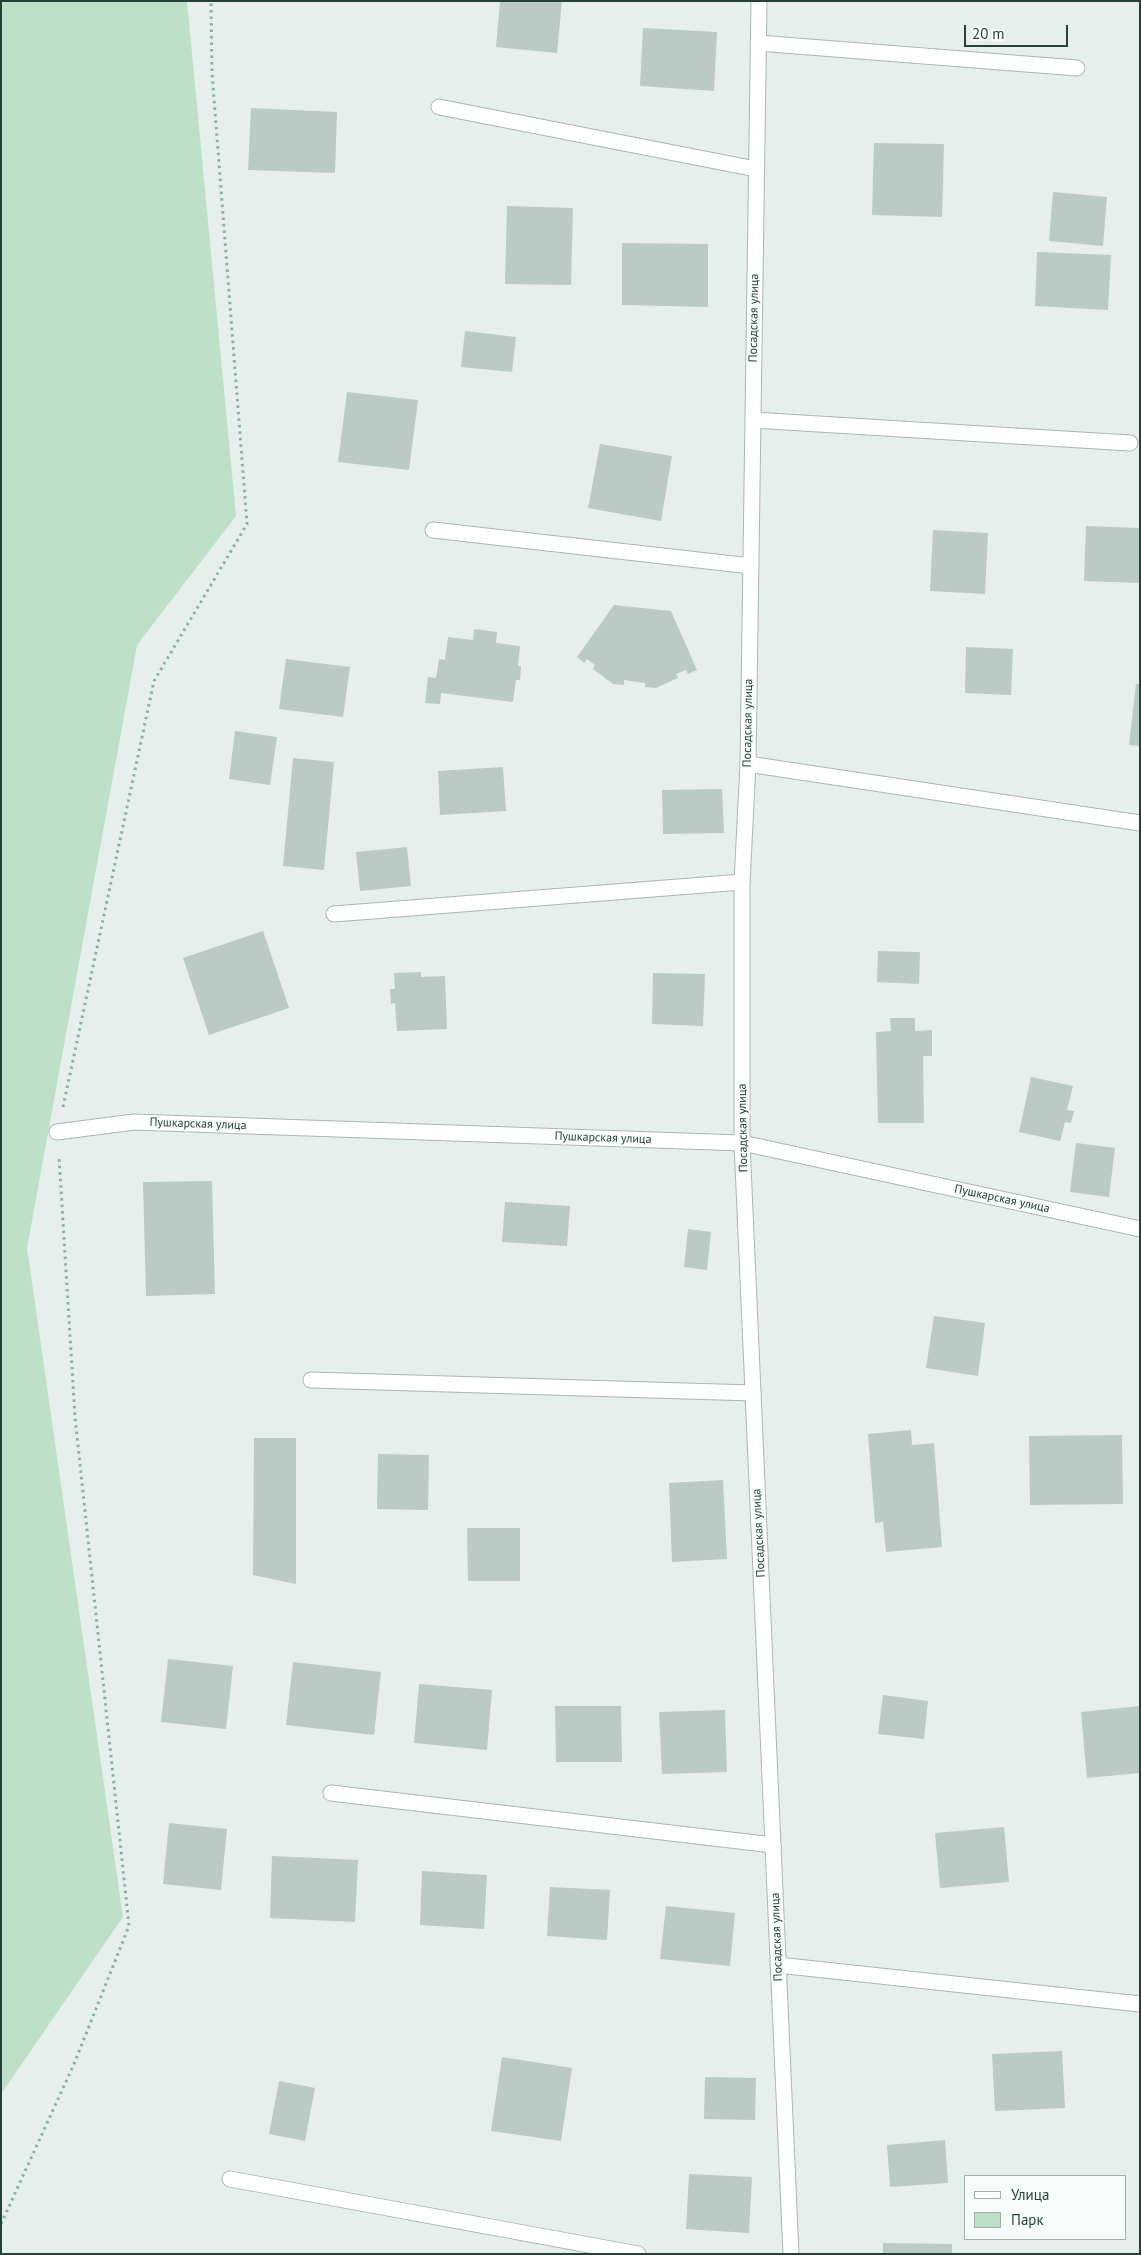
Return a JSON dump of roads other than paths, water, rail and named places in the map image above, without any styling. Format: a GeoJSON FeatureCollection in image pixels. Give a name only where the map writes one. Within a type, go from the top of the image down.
{"type":"FeatureCollection","features":[{"type":"Feature","properties":{"kind":"street","name":"Посадская улица"},"geometry":{"type":"LineString","coordinates":[[759,1],[748,764],[742,882],[742,1143],[791,2254]]}},
{"type":"Feature","properties":{"kind":"street"},"geometry":{"type":"LineString","coordinates":[[758,43],[1077,68]]}},
{"type":"Feature","properties":{"kind":"street"},"geometry":{"type":"LineString","coordinates":[[439,107],[756,170]]}},
{"type":"Feature","properties":{"kind":"street"},"geometry":{"type":"LineString","coordinates":[[753,420],[1130,443]]}},
{"type":"Feature","properties":{"kind":"street"},"geometry":{"type":"LineString","coordinates":[[433,530],[751,566]]}},
{"type":"Feature","properties":{"kind":"street"},"geometry":{"type":"LineString","coordinates":[[748,764],[1140,823]]}},
{"type":"Feature","properties":{"kind":"street"},"geometry":{"type":"LineString","coordinates":[[334,914],[742,882]]}},
{"type":"Feature","properties":{"kind":"street","name":"Пушкарская улица"},"geometry":{"type":"LineString","coordinates":[[57,1132],[134,1122],[742,1143],[1140,1229]]}},
{"type":"Feature","properties":{"kind":"street"},"geometry":{"type":"LineString","coordinates":[[311,1380],[753,1393]]}},
{"type":"Feature","properties":{"kind":"street"},"geometry":{"type":"LineString","coordinates":[[331,1793],[773,1845]]}},
{"type":"Feature","properties":{"kind":"street"},"geometry":{"type":"LineString","coordinates":[[778,1965],[1140,2004]]}},
{"type":"Feature","properties":{"kind":"street"},"geometry":{"type":"LineString","coordinates":[[230,2179],[638,2254]]}}]}
